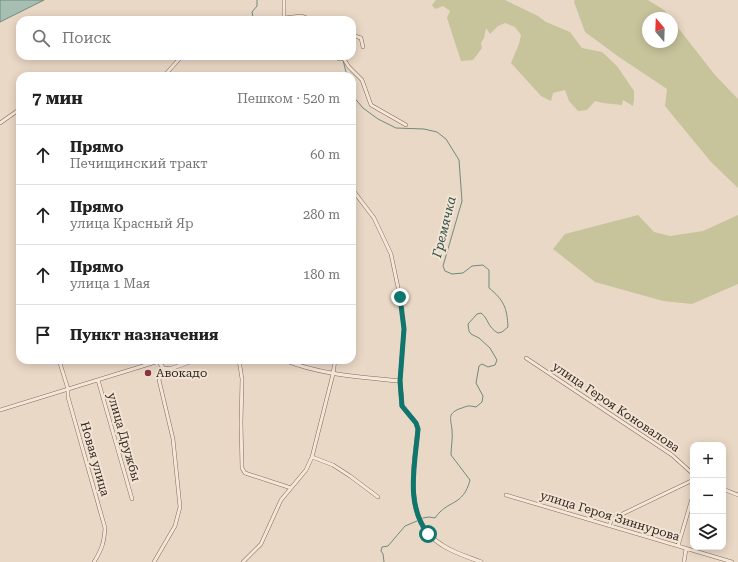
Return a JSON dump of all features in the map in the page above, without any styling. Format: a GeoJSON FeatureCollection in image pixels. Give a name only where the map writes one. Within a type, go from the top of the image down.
{"type":"FeatureCollection","features":[{"type":"Feature","properties":{"kind":"street"},"geometry":{"type":"LineString","coordinates":[[283,16],[284,0]]}},
{"type":"Feature","properties":{"kind":"street"},"geometry":{"type":"LineString","coordinates":[[356,36],[361,38],[363,47]]}},
{"type":"Feature","properties":{"kind":"street"},"geometry":{"type":"LineString","coordinates":[[168,72],[178,60]]}},
{"type":"Feature","properties":{"kind":"street"},"geometry":{"type":"LineString","coordinates":[[345,60],[354,72]]}},
{"type":"Feature","properties":{"kind":"street"},"geometry":{"type":"LineString","coordinates":[[356,74],[362,80],[371,105],[406,125]]}},
{"type":"Feature","properties":{"kind":"street"},"geometry":{"type":"LineString","coordinates":[[0,123],[16,112]]}},
{"type":"Feature","properties":{"kind":"street"},"geometry":{"type":"LineString","coordinates":[[356,194],[374,218],[391,256],[400,297],[404,329],[400,381],[402,406],[416,423],[418,429],[413,496],[416,510],[423,527],[433,539],[448,549],[481,562]]}},
{"type":"Feature","properties":{"kind":"street","name":"улица Героя Коновалова"},"geometry":{"type":"LineString","coordinates":[[526,358],[672,455],[690,471]]}},
{"type":"Feature","properties":{"kind":"street","name":"Новая улица"},"geometry":{"type":"LineString","coordinates":[[60,364],[68,389],[68,397],[105,528],[102,548],[94,562]]}},
{"type":"Feature","properties":{"kind":"street"},"geometry":{"type":"LineString","coordinates":[[0,405],[1,409],[147,364]]}},
{"type":"Feature","properties":{"kind":"street"},"geometry":{"type":"LineString","coordinates":[[154,562],[176,526],[180,507],[173,439],[159,380],[163,368],[161,364]]}},
{"type":"Feature","properties":{"kind":"street"},"geometry":{"type":"LineString","coordinates":[[163,368],[170,369],[184,364]]}},
{"type":"Feature","properties":{"kind":"street"},"geometry":{"type":"LineString","coordinates":[[240,364],[242,379],[240,423],[242,468],[245,473],[291,488]]}},
{"type":"Feature","properties":{"kind":"street"},"geometry":{"type":"LineString","coordinates":[[295,364],[333,374],[400,381]]}},
{"type":"Feature","properties":{"kind":"street"},"geometry":{"type":"LineString","coordinates":[[244,562],[261,544],[281,500],[306,470],[312,457],[334,364]]}},
{"type":"Feature","properties":{"kind":"street","name":"улица Дружбы"},"geometry":{"type":"LineString","coordinates":[[98,380],[132,499]]}},
{"type":"Feature","properties":{"kind":"street"},"geometry":{"type":"LineString","coordinates":[[312,457],[333,466],[350,476],[378,497]]}},
{"type":"Feature","properties":{"kind":"street"},"geometry":{"type":"LineString","coordinates":[[609,526],[612,519],[690,481]]}},
{"type":"Feature","properties":{"kind":"street"},"geometry":{"type":"LineString","coordinates":[[726,490],[738,495]]}},
{"type":"Feature","properties":{"kind":"street","name":"улица Героя Зиннурова"},"geometry":{"type":"LineString","coordinates":[[506,495],[732,562]]}},
{"type":"Feature","properties":{"kind":"street"},"geometry":{"type":"LineString","coordinates":[[678,546],[690,505]]}},
{"type":"Feature","properties":{"kind":"street"},"geometry":{"type":"LineString","coordinates":[[684,562],[686,549]]}},
{"type":"Feature","properties":{"kind":"shaded area"},"geometry":{"type":"Polygon","coordinates":[[[0,0],[44,0],[0,22],[0,0]]]}},
{"type":"Feature","properties":{"kind":"shaded area"},"geometry":{"type":"Polygon","coordinates":[[[436,0],[505,0],[538,16],[546,22],[570,32],[582,48],[602,52],[617,66],[634,91],[633,106],[623,100],[622,105],[595,101],[587,110],[578,111],[569,101],[565,90],[553,93],[551,101],[541,96],[511,63],[521,35],[515,27],[505,23],[498,26],[490,34],[486,28],[484,38],[481,43],[482,48],[473,60],[461,61],[447,18],[450,11],[443,6],[435,9],[432,5],[436,0]]]}},
{"type":"Feature","properties":{"kind":"shaded area"},"geometry":{"type":"Polygon","coordinates":[[[575,0],[648,0],[664,10],[666,12],[642,12],[642,48],[678,48],[678,28],[715,75],[738,99],[738,188],[711,162],[665,106],[667,89],[585,32],[574,2],[575,0]]]}},
{"type":"Feature","properties":{"kind":"shaded area"},"geometry":{"type":"Polygon","coordinates":[[[638,215],[654,232],[670,236],[703,231],[738,215],[738,284],[692,304],[663,301],[595,282],[553,249],[565,234],[638,215]]]}},
{"type":"Feature","properties":{"kind":"waterway","name":"Гремячка"},"geometry":{"type":"LineString","coordinates":[[253,16],[252,12],[257,6],[257,0]]}},
{"type":"Feature","properties":{"kind":"waterway","name":"Гремячка"},"geometry":{"type":"LineString","coordinates":[[337,60],[343,60]]}},
{"type":"Feature","properties":{"kind":"waterway","name":"Гремячка"},"geometry":{"type":"LineString","coordinates":[[343,60],[346,72]]}},
{"type":"Feature","properties":{"kind":"waterway","name":"Гремячка"},"geometry":{"type":"LineString","coordinates":[[356,100],[363,108],[378,119],[396,128],[424,129],[437,132],[446,139],[459,160],[462,201],[443,266],[445,271],[452,274],[463,273],[472,266],[483,265],[489,270],[489,288],[498,296],[506,309],[507,315],[508,327],[502,332],[498,333],[494,331],[481,313],[477,314],[468,324],[471,334],[479,338],[490,348],[497,360],[495,365],[488,367],[482,364],[479,366],[476,383],[483,396],[482,402],[476,407],[468,406],[459,409],[451,415],[451,455],[470,480],[467,489],[459,499],[445,508],[435,518],[423,518]]}},
{"type":"Feature","properties":{"kind":"waterway","name":"Гремячка"},"geometry":{"type":"LineString","coordinates":[[384,562],[381,551],[382,547],[388,546],[405,526],[417,521]]}},
{"type":"Feature","properties":{"kind":"place","name":"Авокадо"},"geometry":{"type":"Point","coordinates":[148,373]}},
{"type":"Feature","properties":{"kind":"route"},"geometry":{"type":"LineString","coordinates":[[400,297],[404,329],[400,381],[402,406],[416,423],[418,429],[413,496],[419,518],[428,534]]}}]}
